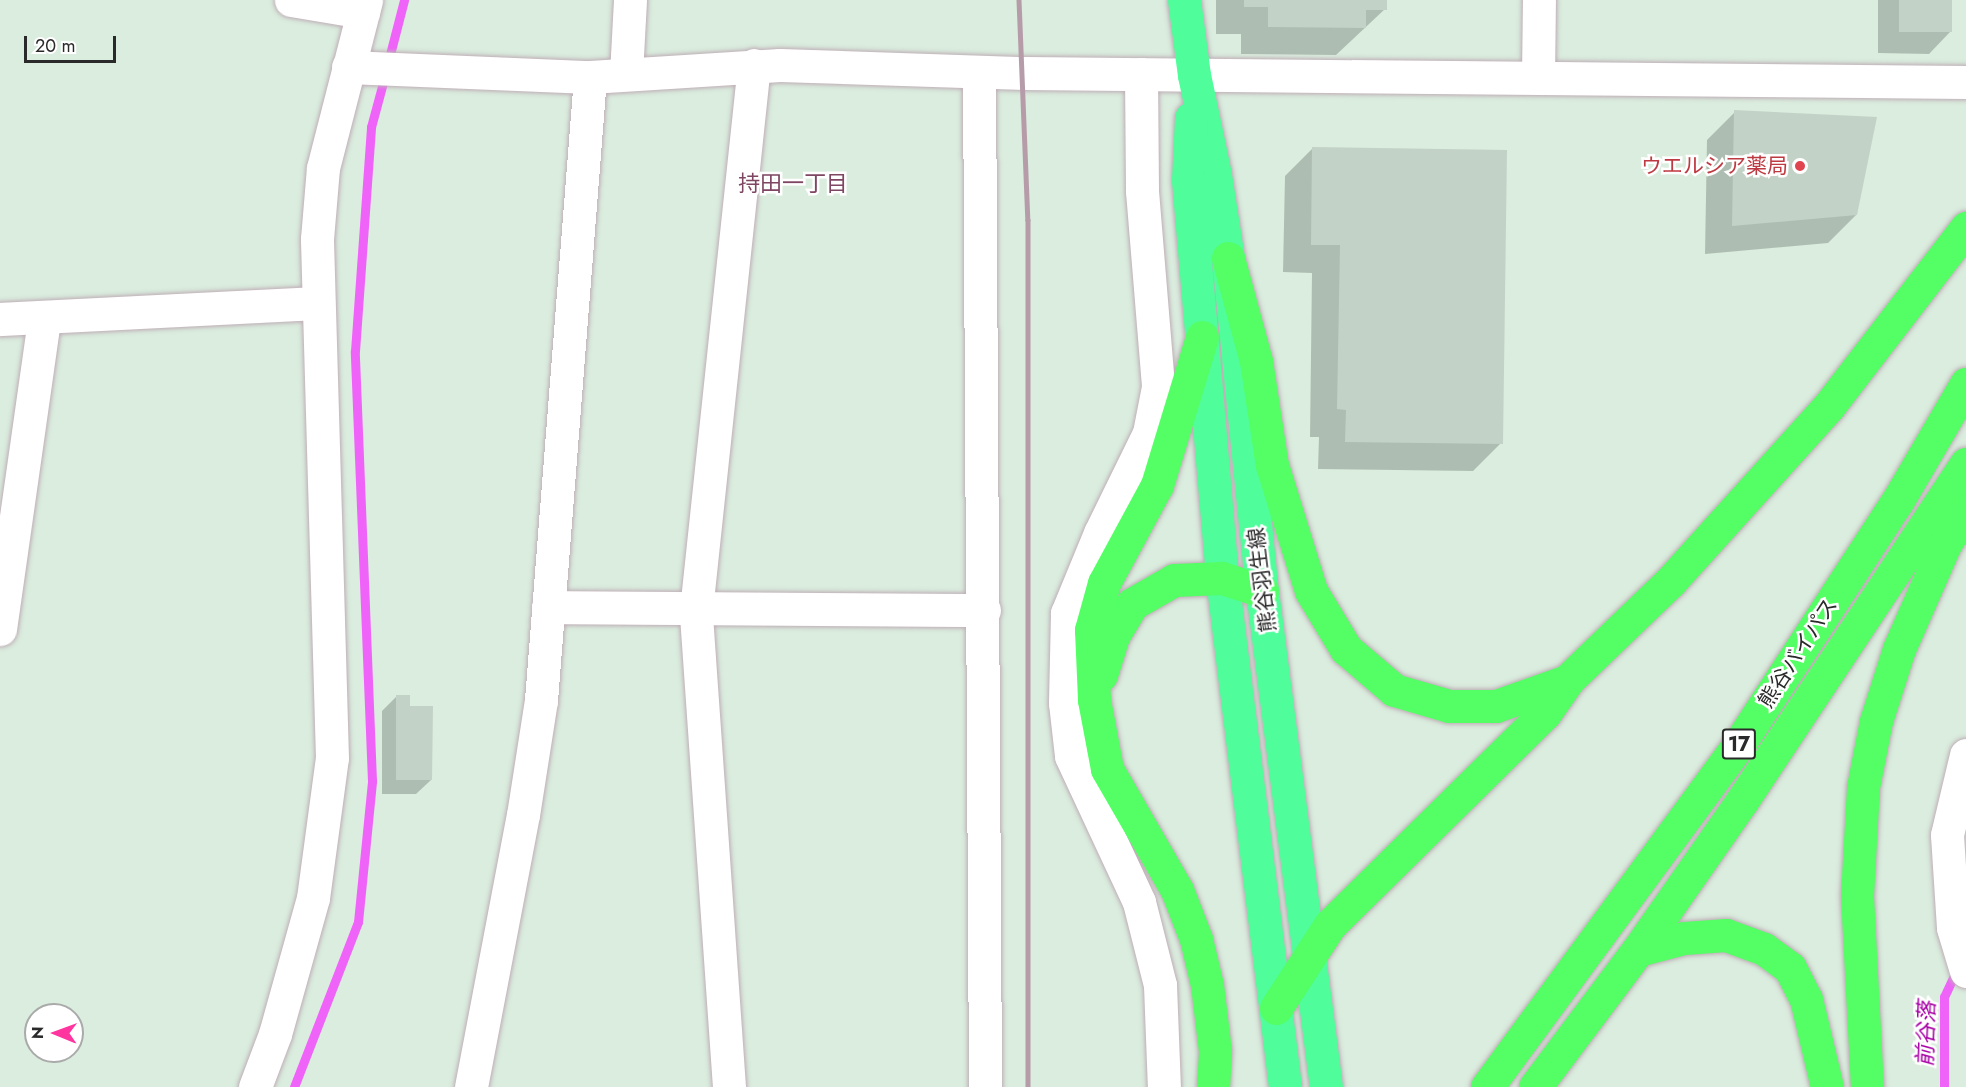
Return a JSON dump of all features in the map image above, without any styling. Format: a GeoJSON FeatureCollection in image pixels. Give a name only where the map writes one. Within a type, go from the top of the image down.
{"type":"FeatureCollection","features":[{"type":"Feature","properties":{"kind":"highway"},"geometry":{"type":"LineString","coordinates":[[1276,1008],[1311,960],[1330,925],[1545,713],[1567,681],[1670,582],[1829,406],[1966,228]]}},
{"type":"Feature","properties":{"kind":"highway"},"geometry":{"type":"LineString","coordinates":[[1227,258],[1256,361],[1279,488],[1311,591],[1346,649],[1394,690],[1449,706],[1496,706],[1567,681]]}},
{"type":"Feature","properties":{"kind":"highway"},"geometry":{"type":"LineString","coordinates":[[1202,337],[1157,485],[1104,583],[1091,630],[1094,700],[1107,769],[1177,890],[1196,939],[1207,985],[1214,1040],[1213,1087]]}},
{"type":"Feature","properties":{"kind":"highway","name":"熊谷バイパス"},"geometry":{"type":"LineString","coordinates":[[1487,1087],[1737,747],[1898,502],[1966,384]]}},
{"type":"Feature","properties":{"kind":"highway","name":"熊谷バイパス"},"geometry":{"type":"LineString","coordinates":[[1535,1087],[1638,950],[1916,544],[1966,464]]}},
{"type":"Feature","properties":{"kind":"highway"},"geometry":{"type":"LineString","coordinates":[[1867,1087],[1857,895],[1863,787],[1876,721],[1899,649],[1944,544],[1966,510]]}},
{"type":"Feature","properties":{"kind":"highway"},"geometry":{"type":"LineString","coordinates":[[1094,700],[1113,636],[1132,603],[1174,580],[1222,578],[1262,591]]}},
{"type":"Feature","properties":{"kind":"highway"},"geometry":{"type":"LineString","coordinates":[[1638,950],[1684,938],[1725,935],[1764,949],[1790,968],[1806,999],[1827,1087]]}},
{"type":"Feature","properties":{"kind":"main road","name":"熊谷羽生線"},"geometry":{"type":"LineString","coordinates":[[1184,0],[1194,75],[1215,175],[1227,258],[1262,591],[1326,1087]]}},
{"type":"Feature","properties":{"kind":"main road","name":"熊谷羽生線"},"geometry":{"type":"LineString","coordinates":[[1194,75],[1188,180],[1222,578],[1285,1087]]}},
{"type":"Feature","properties":{"kind":"street"},"geometry":{"type":"LineString","coordinates":[[255,1087],[275,1034],[313,897],[332,758],[316,303],[317,239],[323,168],[365,67],[364,6],[291,0]]}},
{"type":"Feature","properties":{"kind":"street"},"geometry":{"type":"LineString","coordinates":[[626,74],[630,0]]}},
{"type":"Feature","properties":{"kind":"street"},"geometry":{"type":"LineString","coordinates":[[1539,0],[1539,78]]}},
{"type":"Feature","properties":{"kind":"street"},"geometry":{"type":"LineString","coordinates":[[365,67],[590,77],[754,65],[979,72],[1966,82]]}},
{"type":"Feature","properties":{"kind":"street"},"geometry":{"type":"LineString","coordinates":[[729,1087],[696,609],[754,65]]}},
{"type":"Feature","properties":{"kind":"street"},"geometry":{"type":"LineString","coordinates":[[979,72],[984,610],[985,1087]]}},
{"type":"Feature","properties":{"kind":"street"},"geometry":{"type":"LineString","coordinates":[[1141,74],[1142,191],[1158,387],[1149,433],[1100,533],[1067,613],[1065,703],[1071,756],[1139,902],[1160,985],[1164,1087]]}},
{"type":"Feature","properties":{"kind":"street"},"geometry":{"type":"LineString","coordinates":[[471,1087],[523,814],[541,700],[590,77]]}},
{"type":"Feature","properties":{"kind":"street"},"geometry":{"type":"LineString","coordinates":[[0,319],[44,320],[316,303]]}},
{"type":"Feature","properties":{"kind":"street"},"geometry":{"type":"LineString","coordinates":[[0,629],[44,320]]}},
{"type":"Feature","properties":{"kind":"street"},"geometry":{"type":"LineString","coordinates":[[548,607],[984,610]]}},
{"type":"Feature","properties":{"kind":"street"},"geometry":{"type":"LineString","coordinates":[[1966,755],[1947,835],[1953,928],[1966,971]]}},
{"type":"Feature","properties":{"kind":"building"},"geometry":{"type":"Polygon","coordinates":[[[1244,0],[1387,0],[1387,10],[1366,10],[1366,28],[1268,27],[1268,7],[1244,7],[1244,0]]]}},
{"type":"Feature","properties":{"kind":"building"},"geometry":{"type":"Polygon","coordinates":[[[1899,0],[1952,0],[1952,32],[1899,32],[1899,0]]]}},
{"type":"Feature","properties":{"kind":"building","name":"ウエルシア薬局"},"geometry":{"type":"Polygon","coordinates":[[[1734,110],[1877,117],[1857,215],[1732,226],[1734,110]]]}},
{"type":"Feature","properties":{"kind":"building"},"geometry":{"type":"Polygon","coordinates":[[[1312,147],[1507,150],[1503,444],[1345,442],[1346,410],[1337,409],[1340,245],[1311,245],[1312,147]]]}},
{"type":"Feature","properties":{"kind":"building"},"geometry":{"type":"Polygon","coordinates":[[[396,695],[410,695],[410,706],[433,706],[432,780],[396,780],[396,695]]]}},
{"type":"Feature","properties":{"kind":"waterway"},"geometry":{"type":"LineString","coordinates":[[388,62],[404,0]]}},
{"type":"Feature","properties":{"kind":"waterway"},"geometry":{"type":"LineString","coordinates":[[294,1087],[358,922],[372,781],[355,351],[371,127],[385,75]]}},
{"type":"Feature","properties":{"kind":"waterway","name":"前谷落"},"geometry":{"type":"LineString","coordinates":[[1944,1087],[1944,997],[1957,969]]}},
{"type":"Feature","properties":{"kind":"railway"},"geometry":{"type":"LineString","coordinates":[[1019,0],[1028,220],[1028,1087]]}},
{"type":"Feature","properties":{"kind":"place","name":"ウエルシア薬局"},"geometry":{"type":"Point","coordinates":[1800,166]}},
{"type":"Feature","properties":{"kind":"district","name":"持田一丁目"},"geometry":{"type":"Point","coordinates":[793,184]}}]}
